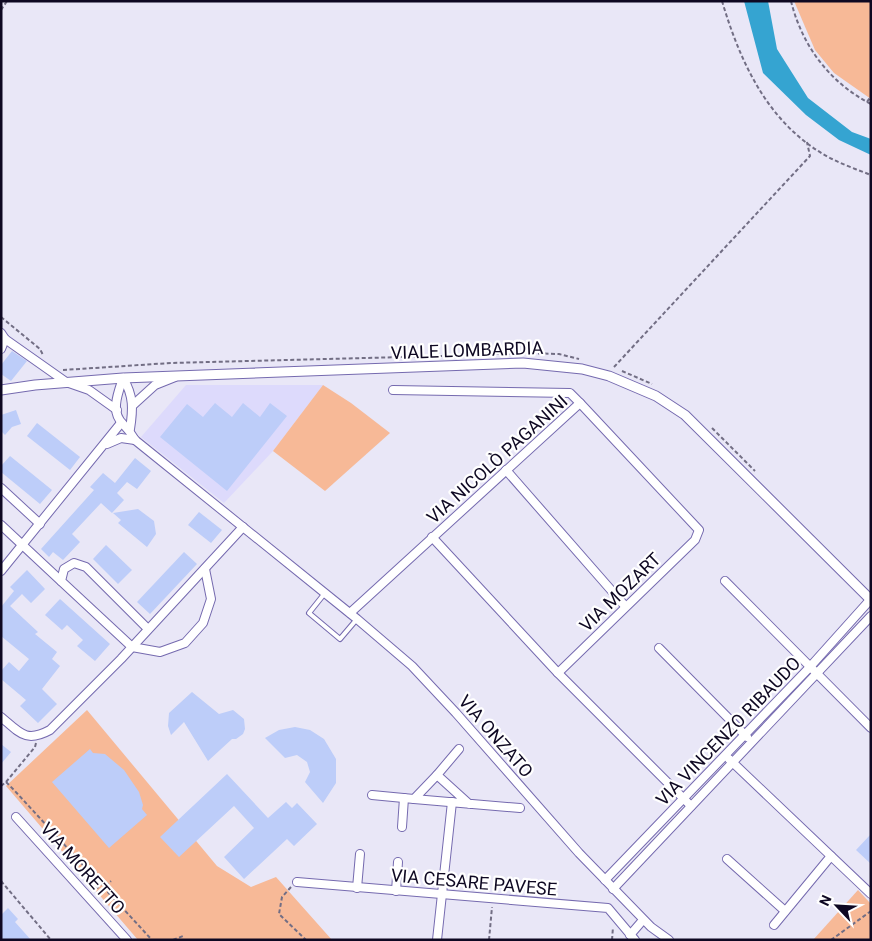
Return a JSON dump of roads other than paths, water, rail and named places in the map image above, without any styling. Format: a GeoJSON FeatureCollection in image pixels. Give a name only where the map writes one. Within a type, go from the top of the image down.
{"type":"FeatureCollection","features":[{"type":"Feature","properties":{"kind":"street"},"geometry":{"type":"LineString","coordinates":[[1,349],[3,336],[66,382],[89,390],[117,410]]}},
{"type":"Feature","properties":{"kind":"street","name":"VIALE LOMBARDIA"},"geometry":{"type":"LineString","coordinates":[[1,390],[66,382],[123,378],[523,363],[550,364],[610,376],[656,396],[685,415],[870,600]]}},
{"type":"Feature","properties":{"kind":"street"},"geometry":{"type":"LineString","coordinates":[[133,405],[155,385],[176,376]]}},
{"type":"Feature","properties":{"kind":"street"},"geometry":{"type":"LineString","coordinates":[[123,378],[130,388],[133,405],[130,429],[135,440]]}},
{"type":"Feature","properties":{"kind":"street"},"geometry":{"type":"LineString","coordinates":[[123,378],[115,402],[121,423],[130,429]]}},
{"type":"Feature","properties":{"kind":"street"},"geometry":{"type":"LineString","coordinates":[[393,390],[570,393],[580,403]]}},
{"type":"Feature","properties":{"kind":"street","name":"VIA NICOLÒ PAGANINI"},"geometry":{"type":"LineString","coordinates":[[350,614],[580,403],[699,530]]}},
{"type":"Feature","properties":{"kind":"street"},"geometry":{"type":"LineString","coordinates":[[1,571],[121,423]]}},
{"type":"Feature","properties":{"kind":"street"},"geometry":{"type":"LineString","coordinates":[[105,445],[121,438],[135,440]]}},
{"type":"Feature","properties":{"kind":"street","name":"VIA ONZATO"},"geometry":{"type":"LineString","coordinates":[[135,440],[358,619],[412,666],[613,889],[643,920],[669,940]]}},
{"type":"Feature","properties":{"kind":"street"},"geometry":{"type":"LineString","coordinates":[[506,470],[625,606]]}},
{"type":"Feature","properties":{"kind":"street"},"geometry":{"type":"LineString","coordinates":[[1,488],[40,524]]}},
{"type":"Feature","properties":{"kind":"street"},"geometry":{"type":"LineString","coordinates":[[1,525],[132,647],[160,652],[185,643],[203,623],[211,599],[205,569]]}},
{"type":"Feature","properties":{"kind":"street"},"geometry":{"type":"LineString","coordinates":[[1,717],[24,736],[37,737],[50,730],[132,647],[243,527]]}},
{"type":"Feature","properties":{"kind":"street","name":"VIA MOZART"},"geometry":{"type":"LineString","coordinates":[[558,673],[695,540],[699,530]]}},
{"type":"Feature","properties":{"kind":"street"},"geometry":{"type":"LineString","coordinates":[[432,537],[558,673],[691,806]]}},
{"type":"Feature","properties":{"kind":"street"},"geometry":{"type":"LineString","coordinates":[[61,581],[64,569],[74,563],[86,567],[148,629]]}},
{"type":"Feature","properties":{"kind":"street"},"geometry":{"type":"LineString","coordinates":[[725,581],[809,668],[871,728]]}},
{"type":"Feature","properties":{"kind":"street","name":"VIA VINCENZO RIBAUDO"},"geometry":{"type":"LineString","coordinates":[[605,880],[809,668],[870,600]]}},
{"type":"Feature","properties":{"kind":"street","name":"VIA VINCENZO RIBAUDO"},"geometry":{"type":"LineString","coordinates":[[613,889],[871,616]]}},
{"type":"Feature","properties":{"kind":"street"},"geometry":{"type":"LineString","coordinates":[[659,648],[752,742]]}},
{"type":"Feature","properties":{"kind":"street"},"geometry":{"type":"LineString","coordinates":[[414,799],[459,749]]}},
{"type":"Feature","properties":{"kind":"street"},"geometry":{"type":"LineString","coordinates":[[725,755],[871,894]]}},
{"type":"Feature","properties":{"kind":"street"},"geometry":{"type":"LineString","coordinates":[[437,774],[469,804]]}},
{"type":"Feature","properties":{"kind":"street"},"geometry":{"type":"LineString","coordinates":[[372,795],[520,808]]}},
{"type":"Feature","properties":{"kind":"street"},"geometry":{"type":"LineString","coordinates":[[402,827],[404,798]]}},
{"type":"Feature","properties":{"kind":"street"},"geometry":{"type":"LineString","coordinates":[[437,940],[452,802]]}},
{"type":"Feature","properties":{"kind":"street","name":"VIA MORETTO"},"geometry":{"type":"LineString","coordinates":[[16,817],[127,940]]}},
{"type":"Feature","properties":{"kind":"street"},"geometry":{"type":"LineString","coordinates":[[357,888],[360,854]]}},
{"type":"Feature","properties":{"kind":"street"},"geometry":{"type":"LineString","coordinates":[[774,925],[831,856]]}},
{"type":"Feature","properties":{"kind":"street"},"geometry":{"type":"LineString","coordinates":[[727,859],[785,910]]}},
{"type":"Feature","properties":{"kind":"street"},"geometry":{"type":"LineString","coordinates":[[396,891],[398,862]]}},
{"type":"Feature","properties":{"kind":"street","name":"VIA CESARE PAVESE"},"geometry":{"type":"LineString","coordinates":[[297,882],[608,908],[633,938]]}},
{"type":"Feature","properties":{"kind":"street"},"geometry":{"type":"LineString","coordinates":[[633,938],[643,920]]}},
{"type":"Feature","properties":{"kind":"lane"},"geometry":{"type":"LineString","coordinates":[[324,593],[309,614],[340,639],[358,619]]}},
{"type":"Feature","properties":{"kind":"water"},"geometry":{"type":"Polygon","coordinates":[[[744,1],[768,1],[777,49],[808,98],[852,132],[871,139],[871,155],[839,140],[806,115],[763,73],[744,1]]]}}]}
